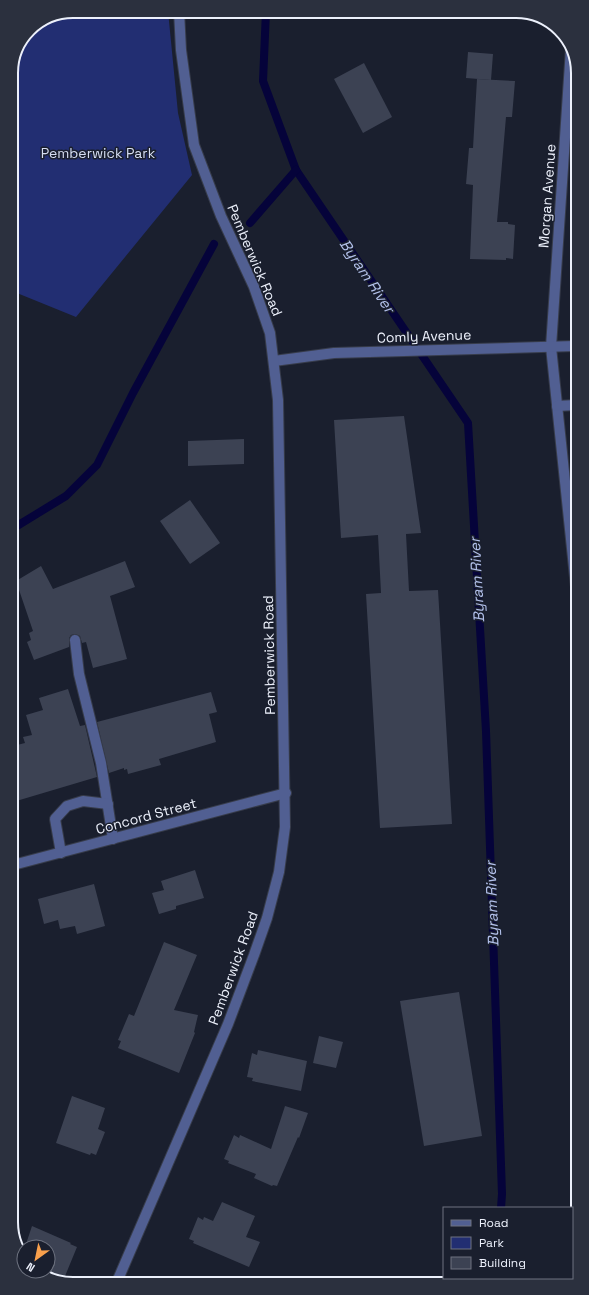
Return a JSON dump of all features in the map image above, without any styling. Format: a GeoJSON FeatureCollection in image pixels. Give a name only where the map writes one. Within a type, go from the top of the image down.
{"type":"FeatureCollection","features":[{"type":"Feature","properties":{"kind":"street","name":"Pemberwick Road"},"geometry":{"type":"LineString","coordinates":[[119,1277],[228,1024],[254,955],[267,918],[279,872],[285,827],[286,793],[278,400],[274,361],[270,333],[254,287],[221,216],[194,145],[181,50],[179,18]]}},
{"type":"Feature","properties":{"kind":"street","name":"Morgan Avenue"},"geometry":{"type":"LineString","coordinates":[[570,63],[551,347],[571,539]]}},
{"type":"Feature","properties":{"kind":"street","name":"Comly Avenue"},"geometry":{"type":"LineString","coordinates":[[274,361],[334,353],[571,346]]}},
{"type":"Feature","properties":{"kind":"street"},"geometry":{"type":"LineString","coordinates":[[557,406],[571,405]]}},
{"type":"Feature","properties":{"kind":"street"},"geometry":{"type":"LineString","coordinates":[[75,640],[80,674],[101,762],[113,839]]}},
{"type":"Feature","properties":{"kind":"street","name":"Concord Street"},"geometry":{"type":"LineString","coordinates":[[18,865],[286,793]]}},
{"type":"Feature","properties":{"kind":"street"},"geometry":{"type":"LineString","coordinates":[[60,853],[55,819],[67,806],[83,801],[108,804]]}},
{"type":"Feature","properties":{"kind":"green space","name":"Pemberwick Park"},"geometry":{"type":"Polygon","coordinates":[[[66,18],[169,18],[178,113],[192,175],[76,317],[18,293],[18,70],[20,59],[29,40],[37,32],[46,25],[66,18]]]}},
{"type":"Feature","properties":{"kind":"building"},"geometry":{"type":"Polygon","coordinates":[[[468,52],[493,54],[491,80],[466,78],[468,52]]]}},
{"type":"Feature","properties":{"kind":"building"},"geometry":{"type":"Polygon","coordinates":[[[364,63],[392,117],[363,133],[334,79],[364,63]]]}},
{"type":"Feature","properties":{"kind":"building"},"geometry":{"type":"Polygon","coordinates":[[[477,79],[515,81],[512,117],[506,117],[497,222],[508,222],[508,224],[515,225],[513,259],[470,259],[473,185],[466,184],[469,148],[473,148],[477,79]]]}},
{"type":"Feature","properties":{"kind":"building"},"geometry":{"type":"Polygon","coordinates":[[[404,416],[421,533],[406,534],[409,591],[438,590],[452,824],[380,828],[366,594],[381,593],[378,535],[341,538],[334,420],[404,416]]]}},
{"type":"Feature","properties":{"kind":"building"},"geometry":{"type":"Polygon","coordinates":[[[244,439],[244,464],[188,466],[188,441],[244,439]]]}},
{"type":"Feature","properties":{"kind":"building"},"geometry":{"type":"Polygon","coordinates":[[[190,500],[220,543],[190,564],[160,521],[190,500]]]}},
{"type":"Feature","properties":{"kind":"building"},"geometry":{"type":"Polygon","coordinates":[[[125,561],[135,587],[110,596],[127,659],[93,668],[86,642],[82,643],[80,636],[75,634],[71,635],[69,638],[69,647],[34,660],[27,642],[31,640],[29,633],[33,631],[18,587],[18,580],[41,566],[53,589],[125,561]]]}},
{"type":"Feature","properties":{"kind":"building"},"geometry":{"type":"Polygon","coordinates":[[[68,689],[80,726],[85,725],[97,777],[18,801],[18,745],[25,743],[23,737],[32,735],[26,715],[43,710],[39,698],[68,689]]]}},
{"type":"Feature","properties":{"kind":"building"},"geometry":{"type":"Polygon","coordinates":[[[211,692],[217,712],[209,714],[216,742],[159,759],[161,765],[128,774],[127,769],[124,770],[124,768],[109,773],[97,722],[211,692]]]}},
{"type":"Feature","properties":{"kind":"building"},"geometry":{"type":"Polygon","coordinates":[[[195,870],[204,898],[176,906],[176,909],[159,914],[152,893],[164,890],[161,881],[195,870]]]}},
{"type":"Feature","properties":{"kind":"building"},"geometry":{"type":"Polygon","coordinates":[[[94,884],[105,926],[77,934],[75,926],[60,929],[58,920],[44,924],[38,899],[94,884]]]}},
{"type":"Feature","properties":{"kind":"building"},"geometry":{"type":"Polygon","coordinates":[[[164,942],[197,955],[174,1010],[198,1015],[195,1033],[179,1073],[118,1048],[121,1041],[118,1040],[129,1014],[134,1016],[164,942]]]}},
{"type":"Feature","properties":{"kind":"building"},"geometry":{"type":"Polygon","coordinates":[[[459,992],[482,1136],[424,1146],[400,1001],[459,992]]]}},
{"type":"Feature","properties":{"kind":"building"},"geometry":{"type":"Polygon","coordinates":[[[319,1036],[343,1042],[336,1068],[313,1063],[319,1036]]]}},
{"type":"Feature","properties":{"kind":"building"},"geometry":{"type":"Polygon","coordinates":[[[258,1050],[307,1061],[301,1091],[252,1081],[253,1078],[247,1077],[252,1053],[257,1055],[258,1050]]]}},
{"type":"Feature","properties":{"kind":"building"},"geometry":{"type":"Polygon","coordinates":[[[72,1096],[105,1108],[98,1129],[105,1132],[96,1155],[91,1153],[90,1155],[56,1143],[72,1096]]]}},
{"type":"Feature","properties":{"kind":"building"},"geometry":{"type":"Polygon","coordinates":[[[285,1106],[308,1113],[299,1138],[298,1137],[277,1186],[272,1186],[254,1178],[256,1174],[228,1163],[229,1161],[224,1159],[234,1135],[239,1138],[240,1135],[271,1149],[285,1106]]]}},
{"type":"Feature","properties":{"kind":"building"},"geometry":{"type":"Polygon","coordinates":[[[222,1202],[255,1216],[246,1237],[260,1242],[249,1267],[193,1243],[194,1241],[189,1239],[198,1217],[203,1220],[204,1217],[213,1221],[222,1202]]]}},
{"type":"Feature","properties":{"kind":"building"},"geometry":{"type":"Polygon","coordinates":[[[32,1226],[77,1247],[65,1276],[56,1274],[56,1239],[28,1239],[32,1226]]]}},
{"type":"Feature","properties":{"kind":"waterway","name":"Byram River"},"geometry":{"type":"LineString","coordinates":[[266,18],[263,81],[296,170],[468,423],[486,731],[502,1194],[501,1207]]}},
{"type":"Feature","properties":{"kind":"waterway"},"geometry":{"type":"LineString","coordinates":[[250,223],[296,170]]}},
{"type":"Feature","properties":{"kind":"waterway"},"geometry":{"type":"LineString","coordinates":[[18,525],[66,496],[97,465],[133,393],[214,244]]}}]}
